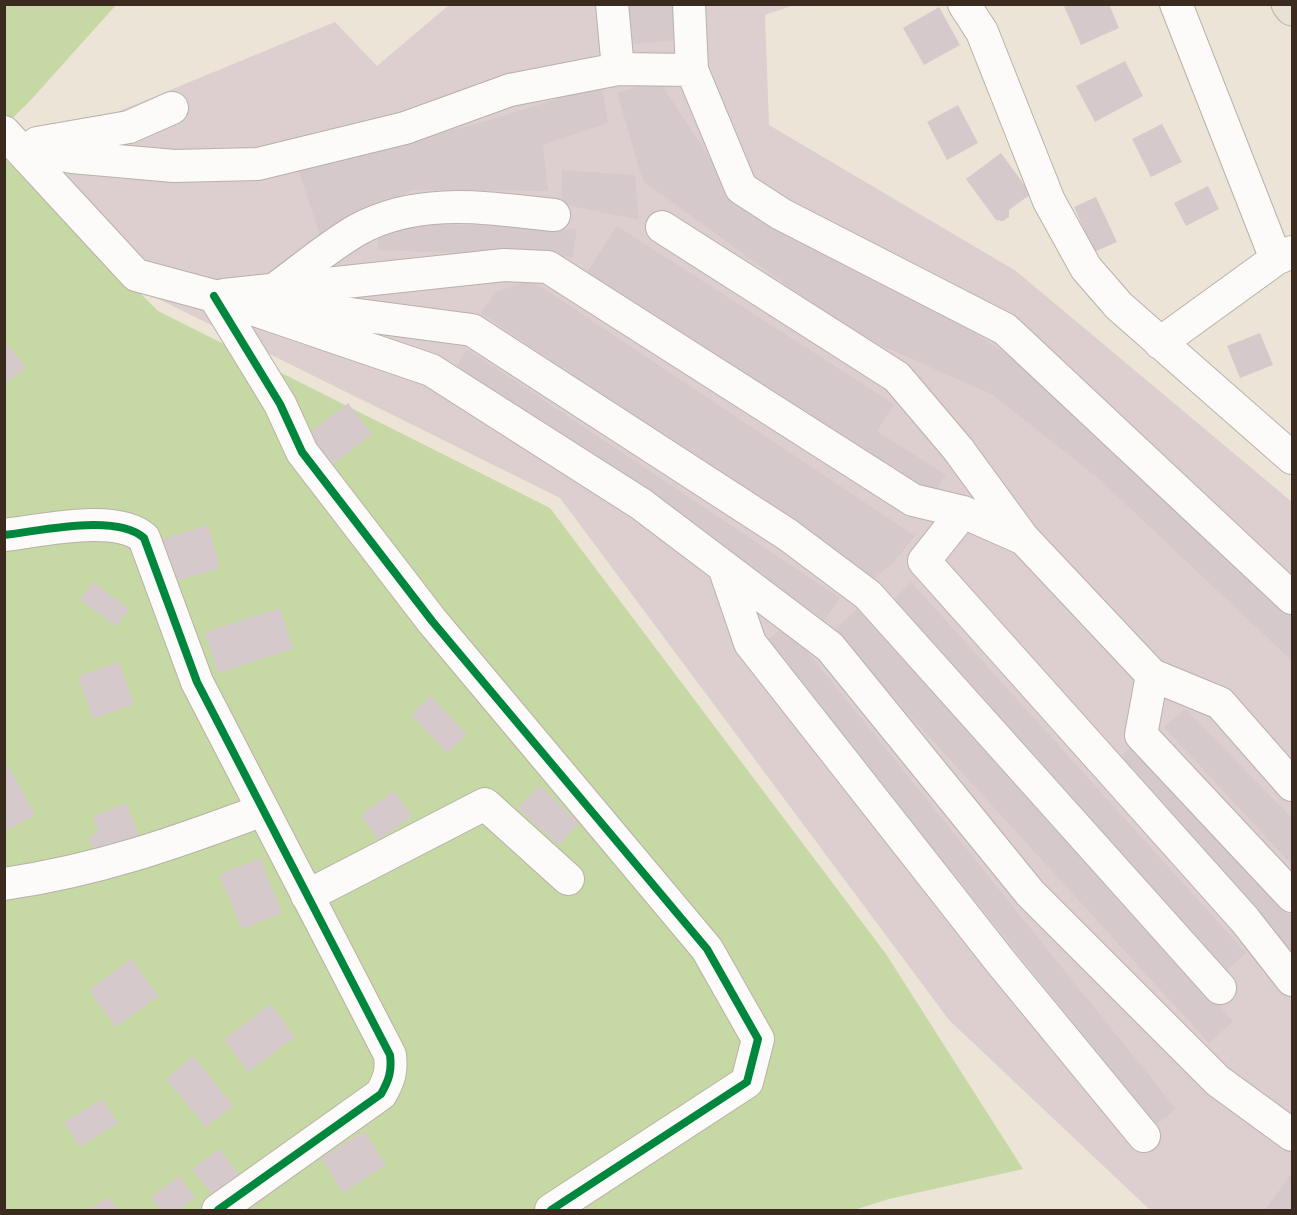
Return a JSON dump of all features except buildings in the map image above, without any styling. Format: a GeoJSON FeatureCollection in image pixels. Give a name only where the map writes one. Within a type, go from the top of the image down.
{"type":"FeatureCollection","features":[{"type":"Feature","properties":{"kind":"main road"},"geometry":{"type":"LineString","coordinates":[[1288,4],[1293,9]]}},
{"type":"Feature","properties":{"kind":"street"},"geometry":{"type":"LineString","coordinates":[[612,4],[618,69]]}},
{"type":"Feature","properties":{"kind":"street"},"geometry":{"type":"LineString","coordinates":[[689,4],[692,70],[741,188],[781,214],[1005,328],[1293,597]]}},
{"type":"Feature","properties":{"kind":"street"},"geometry":{"type":"LineString","coordinates":[[964,4],[982,32],[1049,201],[1086,268],[1119,306],[1293,458]]}},
{"type":"Feature","properties":{"kind":"street"},"geometry":{"type":"LineString","coordinates":[[1160,343],[1284,255],[1176,4]]}},
{"type":"Feature","properties":{"kind":"street"},"geometry":{"type":"LineString","coordinates":[[11,139],[72,157],[174,166],[258,164],[405,128],[510,90],[618,69],[692,70]]}},
{"type":"Feature","properties":{"kind":"street"},"geometry":{"type":"LineString","coordinates":[[11,139],[129,127],[172,108]]}},
{"type":"Feature","properties":{"kind":"street"},"geometry":{"type":"LineString","coordinates":[[11,139],[136,275],[214,296],[431,370],[641,504],[830,646],[1030,893],[1218,1081],[1293,1135]]}},
{"type":"Feature","properties":{"kind":"street"},"geometry":{"type":"LineString","coordinates":[[274,290],[357,230],[406,212],[460,206],[554,215]]}},
{"type":"Feature","properties":{"kind":"street"},"geometry":{"type":"LineString","coordinates":[[662,227],[897,377],[957,449],[1024,539],[1152,675],[1220,703],[1293,785]]}},
{"type":"Feature","properties":{"kind":"street"},"geometry":{"type":"LineString","coordinates":[[214,296],[504,264],[548,267],[913,500],[963,512],[1024,539]]}},
{"type":"Feature","properties":{"kind":"street"},"geometry":{"type":"LineString","coordinates":[[214,296],[472,330],[788,535],[868,595],[1220,988]]}},
{"type":"Feature","properties":{"kind":"street"},"geometry":{"type":"LineString","coordinates":[[214,296],[280,404],[302,452],[432,621],[566,778],[707,949],[758,1039],[747,1082],[551,1210]]}},
{"type":"Feature","properties":{"kind":"street"},"geometry":{"type":"LineString","coordinates":[[963,512],[924,561],[1245,920],[1293,980]]}},
{"type":"Feature","properties":{"kind":"street"},"geometry":{"type":"LineString","coordinates":[[4,535],[106,525],[130,528],[144,538],[197,682],[390,1055],[391,1069],[388,1082],[381,1094],[218,1210]]}},
{"type":"Feature","properties":{"kind":"street"},"geometry":{"type":"LineString","coordinates":[[724,567],[750,643],[1000,962],[1144,1136]]}},
{"type":"Feature","properties":{"kind":"street"},"geometry":{"type":"LineString","coordinates":[[1152,675],[1142,735],[1293,896]]}},
{"type":"Feature","properties":{"kind":"street"},"geometry":{"type":"LineString","coordinates":[[307,896],[485,804],[568,879]]}},
{"type":"Feature","properties":{"kind":"street"},"geometry":{"type":"LineString","coordinates":[[4,884],[63,876],[154,851],[263,810]]}},
{"type":"Feature","properties":{"kind":"shaded area"},"geometry":{"type":"Polygon","coordinates":[[[449,5],[794,5],[765,15],[769,125],[1016,271],[1292,502],[1292,1210],[1150,1210],[949,1020],[560,498],[86,263],[65,165],[112,114],[335,22],[377,66],[449,5]]]}},
{"type":"Feature","properties":{"kind":"green space"},"geometry":{"type":"Polygon","coordinates":[[[5,5],[116,5],[29,102],[5,125],[5,5]]]}},
{"type":"Feature","properties":{"kind":"green space"},"geometry":{"type":"Polygon","coordinates":[[[4,158],[158,311],[550,508],[886,954],[1023,1169],[889,1199],[854,1210],[5,1210],[4,158]]]}},
{"type":"Feature","properties":{"kind":"cycle path"},"geometry":{"type":"LineString","coordinates":[[214,296],[280,404],[302,452],[432,621],[707,949],[758,1039],[747,1082],[551,1210]]}},
{"type":"Feature","properties":{"kind":"cycle path"},"geometry":{"type":"LineString","coordinates":[[4,535],[97,525],[116,526],[144,538],[197,682],[390,1055],[389,1075],[381,1094],[218,1210]]}}]}
